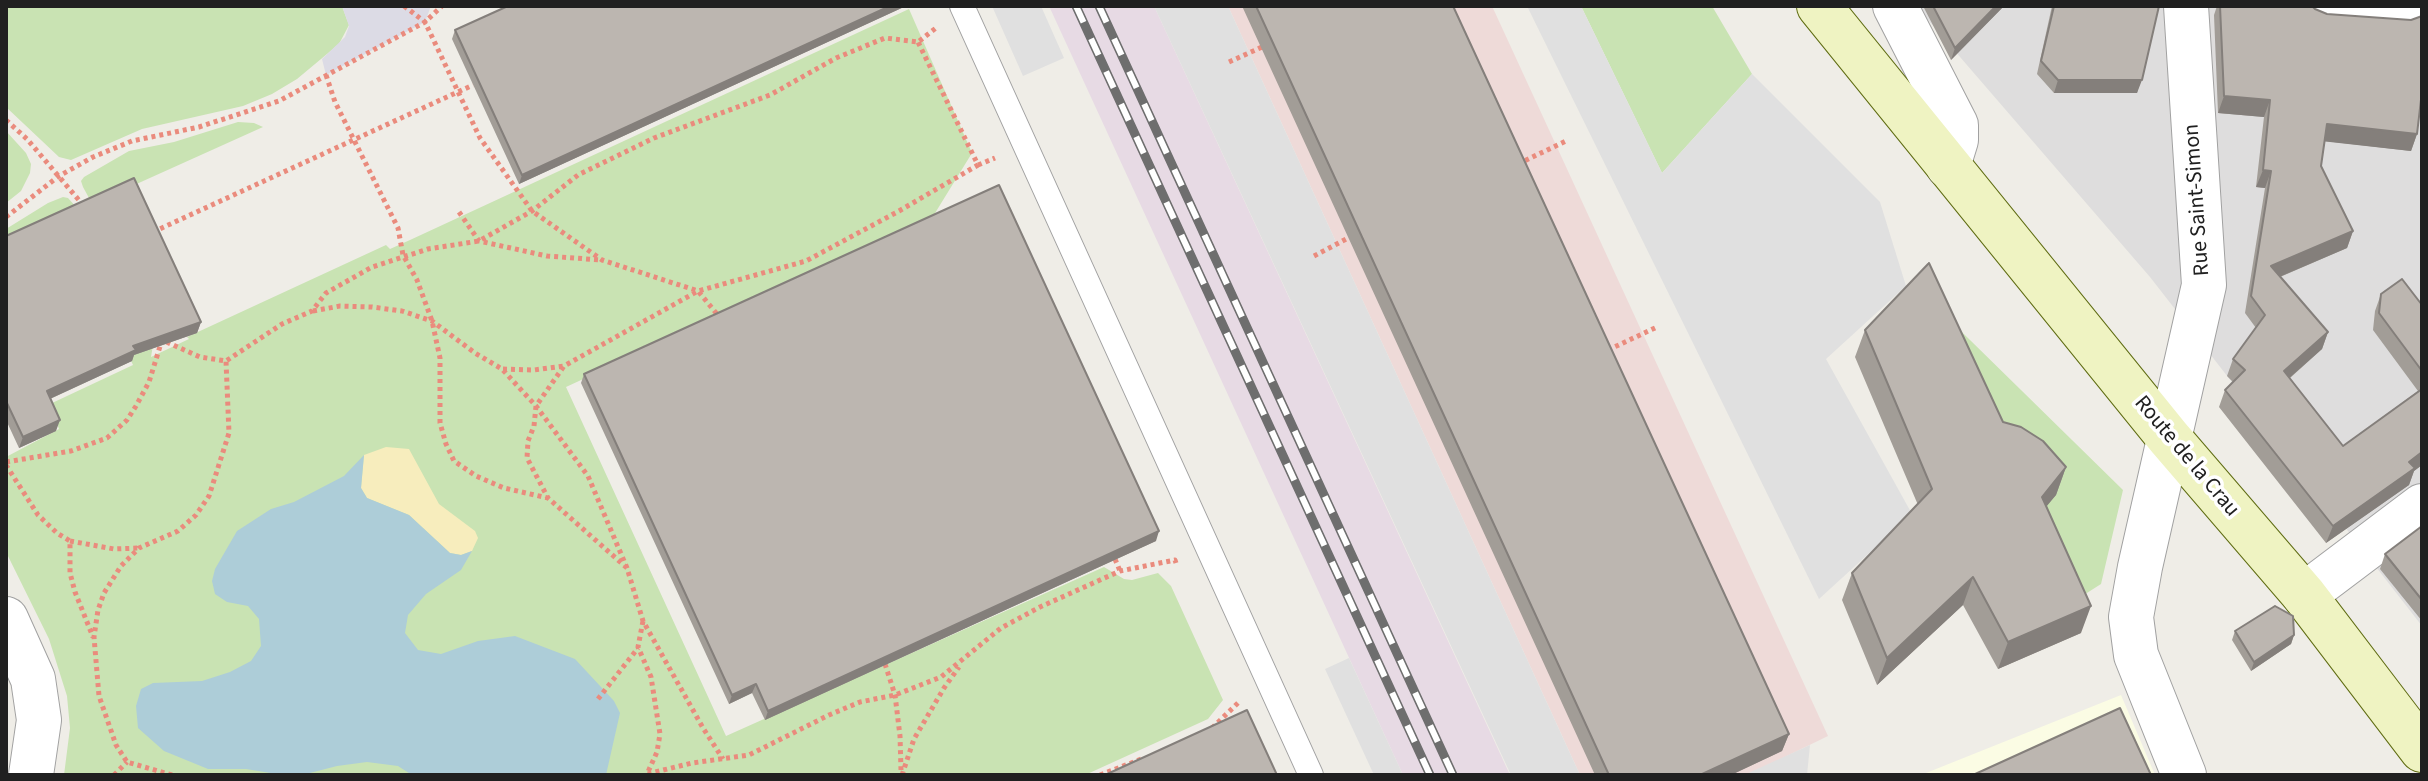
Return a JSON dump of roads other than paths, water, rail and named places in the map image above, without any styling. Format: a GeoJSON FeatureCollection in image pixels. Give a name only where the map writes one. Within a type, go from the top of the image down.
{"type":"FeatureCollection","features":[{"type":"Feature","properties":{"kind":"main road","name":"Route de la Crau"},"geometry":{"type":"LineString","coordinates":[[1819,6],[2169,438],[2304,595],[2422,750]]}},
{"type":"Feature","properties":{"kind":"street"},"geometry":{"type":"LineString","coordinates":[[1895,6],[1956,125],[1956,140],[1948,166]]}},
{"type":"Feature","properties":{"kind":"street","name":"Rue Saint-Simon"},"geometry":{"type":"LineString","coordinates":[[2184,775],[2136,655],[2131,617],[2204,285],[2186,6]]}},
{"type":"Feature","properties":{"kind":"street"},"geometry":{"type":"LineString","coordinates":[[2323,6],[2406,12],[2420,6]]}},
{"type":"Feature","properties":{"kind":"street"},"geometry":{"type":"LineString","coordinates":[[2304,595],[2422,506]]}},
{"type":"Feature","properties":{"kind":"street"},"geometry":{"type":"LineString","coordinates":[[6,619],[33,679],[39,720],[31,775]]}},
{"type":"Feature","properties":{"kind":"lane"},"geometry":{"type":"LineString","coordinates":[[962,6],[1311,775]]}},
{"type":"Feature","properties":{"kind":"water"},"geometry":{"type":"Polygon","coordinates":[[[364,455],[361,488],[367,498],[409,515],[450,553],[461,555],[472,551],[461,570],[426,594],[408,615],[405,633],[418,650],[441,654],[478,641],[515,636],[575,659],[614,701],[620,713],[606,775],[412,775],[398,766],[367,762],[302,775],[246,769],[208,769],[164,751],[138,728],[136,706],[141,689],[153,683],[202,681],[230,672],[251,661],[261,646],[259,619],[248,606],[227,602],[215,594],[212,581],[215,569],[237,531],[271,509],[294,502],[344,476],[364,455]]]}},
{"type":"Feature","properties":{"kind":"railway"},"geometry":{"type":"LineString","coordinates":[[1076,6],[1430,775]]}},
{"type":"Feature","properties":{"kind":"railway"},"geometry":{"type":"LineString","coordinates":[[1099,6],[1453,775]]}}]}
